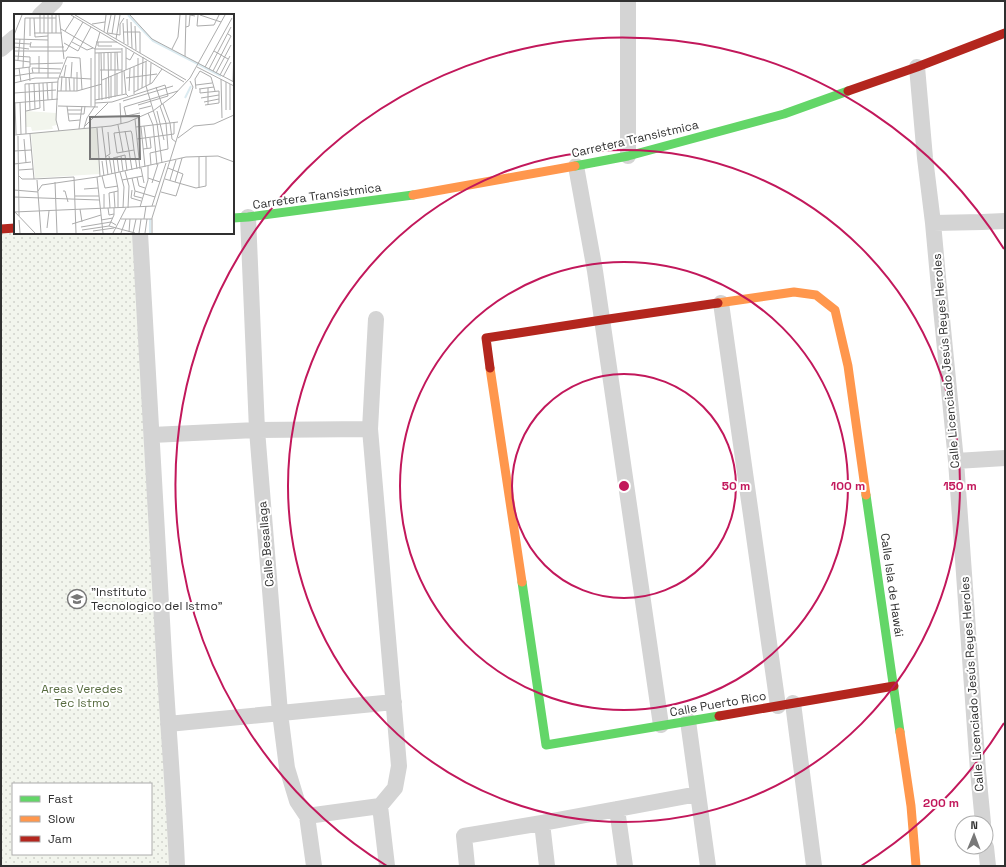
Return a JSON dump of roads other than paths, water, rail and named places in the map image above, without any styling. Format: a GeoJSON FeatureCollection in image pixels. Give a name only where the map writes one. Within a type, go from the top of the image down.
{"type":"FeatureCollection","features":[{"type":"Feature","properties":{"kind":"street"},"geometry":{"type":"LineString","coordinates":[[41,14],[55,1]]}},
{"type":"Feature","properties":{"kind":"street"},"geometry":{"type":"LineString","coordinates":[[628,1],[628,156]]}},
{"type":"Feature","properties":{"kind":"street","name":"Carretera Transistmica"},"geometry":{"type":"LineString","coordinates":[[240,217],[420,194],[628,156],[784,114],[917,67],[1005,33]]}},
{"type":"Feature","properties":{"kind":"street"},"geometry":{"type":"LineString","coordinates":[[1,49],[14,38]]}},
{"type":"Feature","properties":{"kind":"street","name":"Calle Licenciado Jesús Reyes Heroles"},"geometry":{"type":"LineString","coordinates":[[917,67],[956,461],[982,815]]}},
{"type":"Feature","properties":{"kind":"street"},"geometry":{"type":"LineString","coordinates":[[576,166],[595,270],[661,725]]}},
{"type":"Feature","properties":{"kind":"street","name":"Calle Besallaga"},"geometry":{"type":"LineString","coordinates":[[240,217],[280,713],[287,768],[297,801],[307,816],[314,866]]}},
{"type":"Feature","properties":{"kind":"street"},"geometry":{"type":"LineString","coordinates":[[933,223],[1005,221]]}},
{"type":"Feature","properties":{"kind":"street"},"geometry":{"type":"LineString","coordinates":[[1,229],[14,228]]}},
{"type":"Feature","properties":{"kind":"street"},"geometry":{"type":"LineString","coordinates":[[140,234],[168,724],[178,866]]}},
{"type":"Feature","properties":{"kind":"street","name":"Calle Isla de Hawái"},"geometry":{"type":"LineString","coordinates":[[721,303],[794,292],[816,295],[835,310],[848,366],[911,806],[916,866]]}},
{"type":"Feature","properties":{"kind":"street"},"geometry":{"type":"LineString","coordinates":[[602,320],[721,303],[786,704],[814,866]]}},
{"type":"Feature","properties":{"kind":"street"},"geometry":{"type":"LineString","coordinates":[[307,816],[380,806],[395,788],[399,766],[370,429],[376,320]]}},
{"type":"Feature","properties":{"kind":"street","name":"Calle Puerto Rico"},"geometry":{"type":"LineString","coordinates":[[602,320],[486,338],[546,745],[894,686]]}},
{"type":"Feature","properties":{"kind":"street"},"geometry":{"type":"LineString","coordinates":[[152,435],[257,430],[370,429]]}},
{"type":"Feature","properties":{"kind":"street"},"geometry":{"type":"LineString","coordinates":[[956,461],[1005,458]]}},
{"type":"Feature","properties":{"kind":"street"},"geometry":{"type":"LineString","coordinates":[[168,724],[394,702]]}},
{"type":"Feature","properties":{"kind":"street"},"geometry":{"type":"LineString","coordinates":[[688,721],[708,866]]}},
{"type":"Feature","properties":{"kind":"street"},"geometry":{"type":"LineString","coordinates":[[467,866],[464,836],[698,794]]}},
{"type":"Feature","properties":{"kind":"street"},"geometry":{"type":"LineString","coordinates":[[380,806],[387,866]]}},
{"type":"Feature","properties":{"kind":"street"},"geometry":{"type":"LineString","coordinates":[[617,809],[625,866]]}},
{"type":"Feature","properties":{"kind":"street"},"geometry":{"type":"LineString","coordinates":[[542,823],[547,866]]}},
{"type":"Feature","properties":{"kind":"street"},"geometry":{"type":"LineString","coordinates":[[987,855],[988,866]]}},
{"type":"Feature","properties":{"kind":"place","name":"\"Instituto Tecnologico del Istmo\""},"geometry":{"type":"Point","coordinates":[77,599]}},
{"type":"Feature","properties":{"kind":"park label","name":"Areas Veredes Tec Istmo"},"geometry":{"type":"Point","coordinates":[82,696]}}]}
